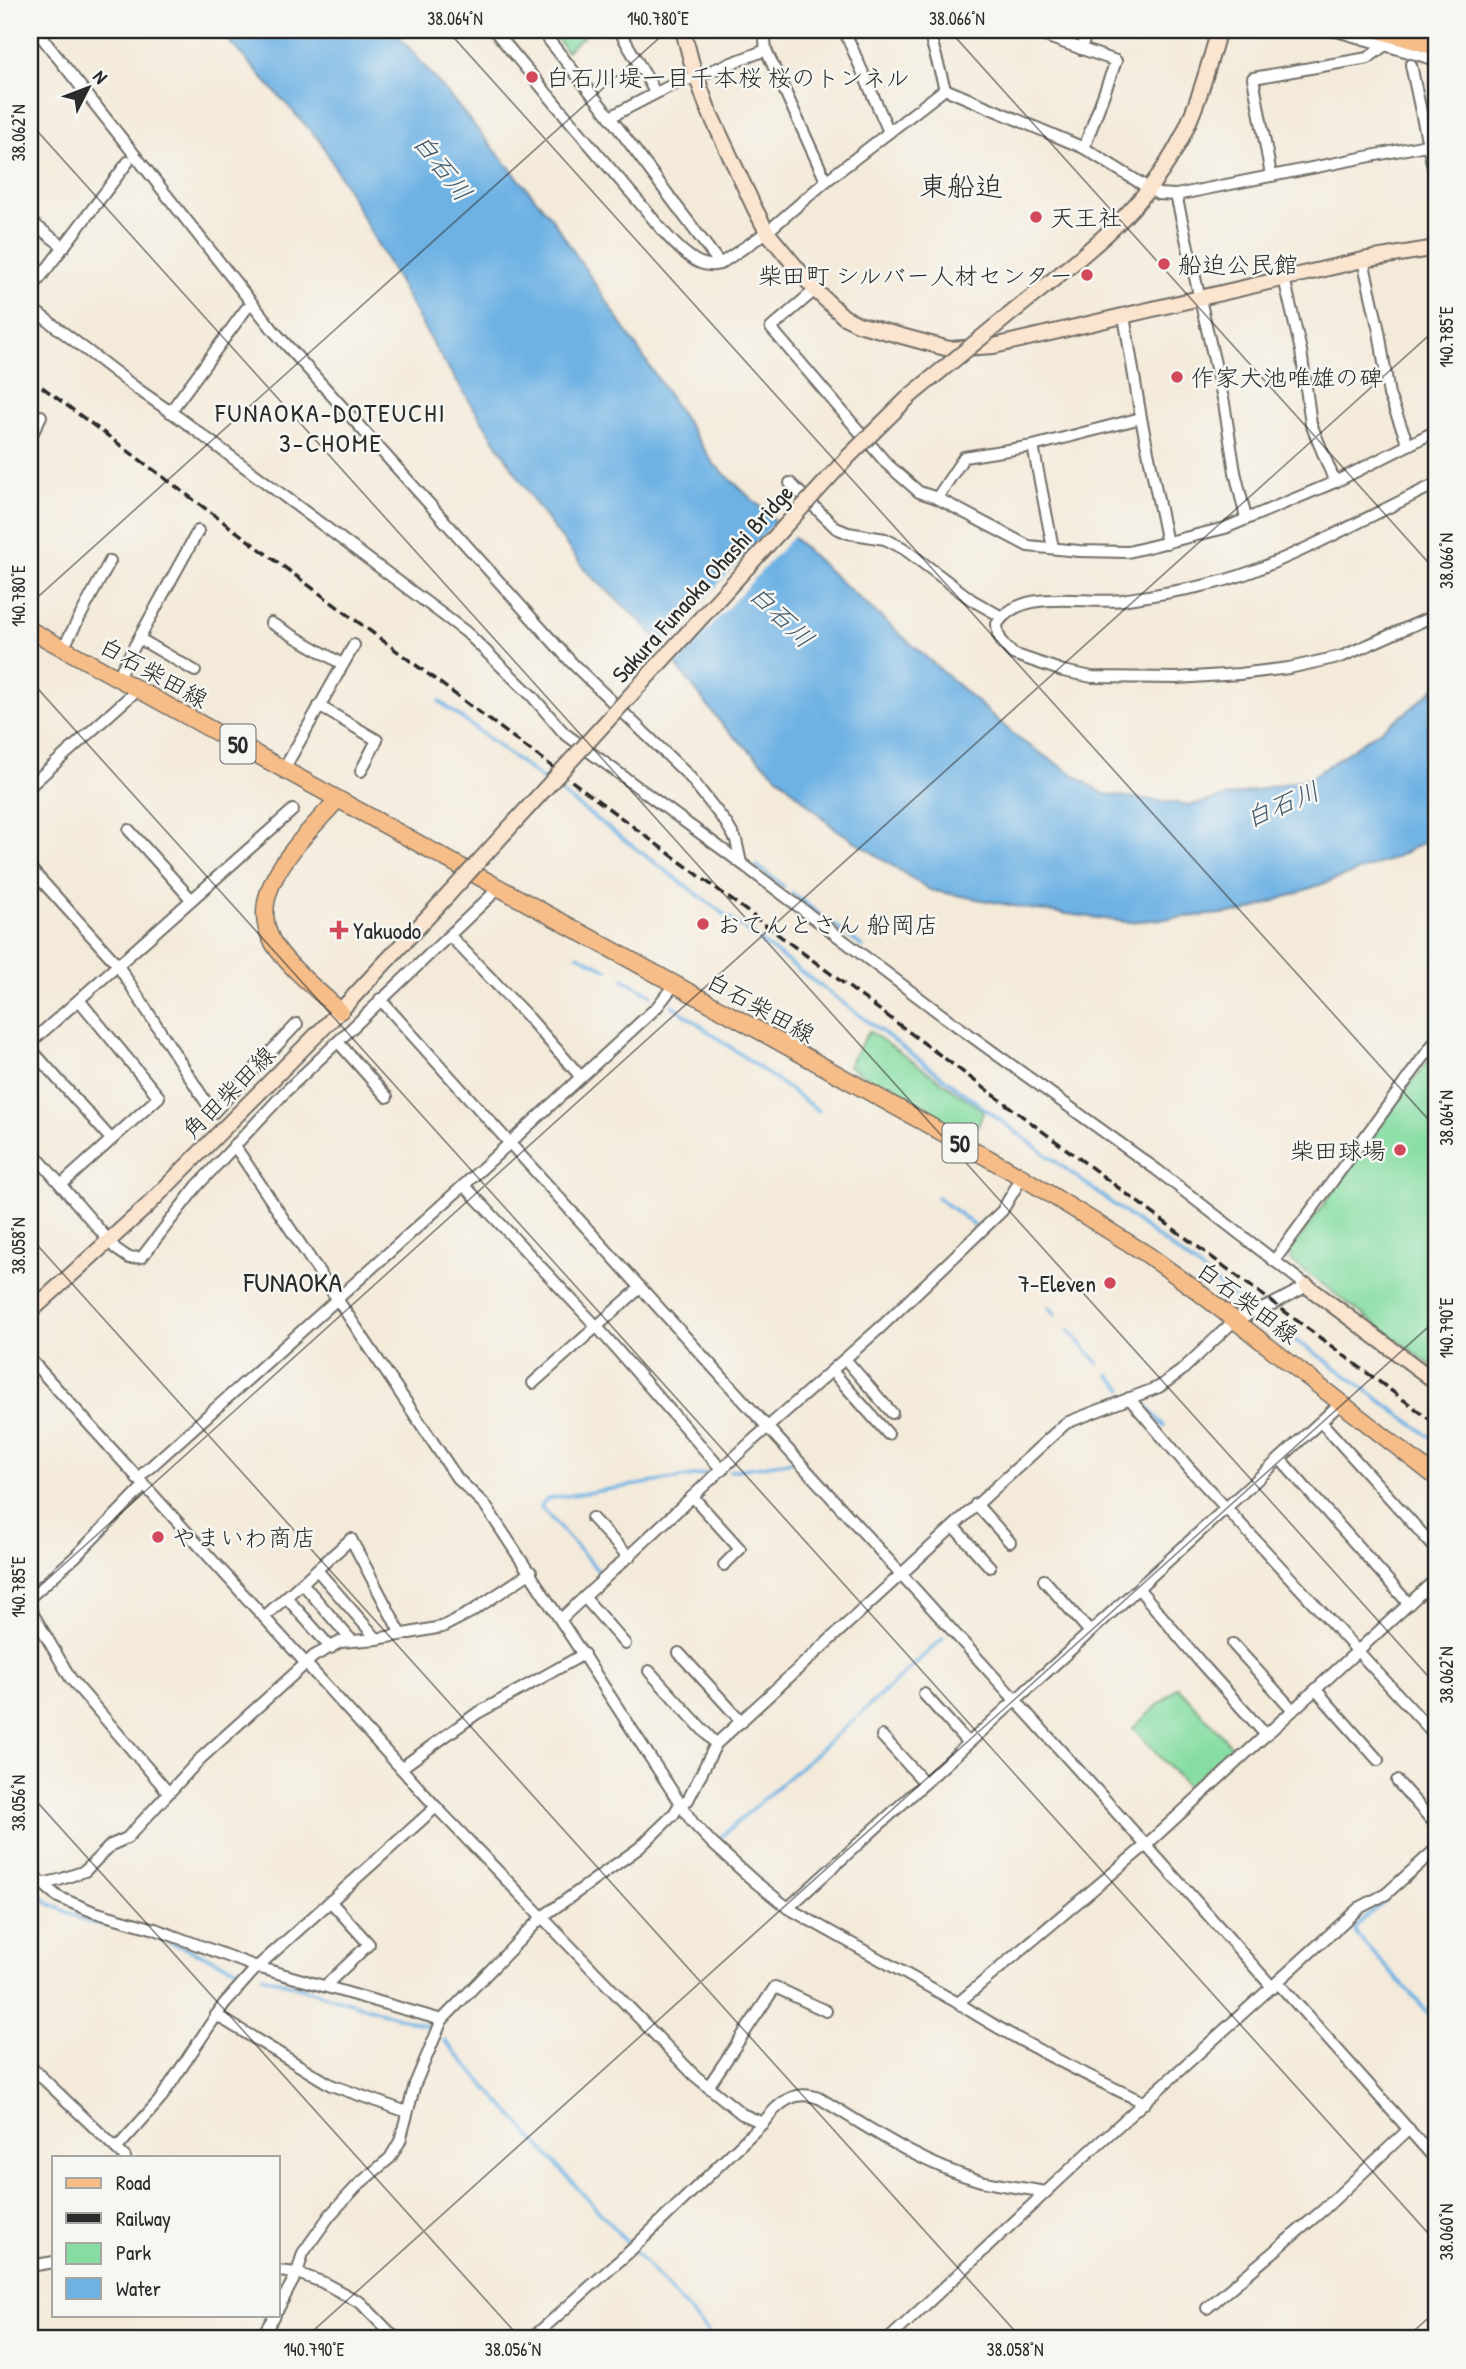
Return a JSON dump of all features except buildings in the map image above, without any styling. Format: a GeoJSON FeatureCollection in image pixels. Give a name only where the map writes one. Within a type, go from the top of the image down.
{"type":"FeatureCollection","features":[{"type":"Feature","properties":{"kind":"highway"},"geometry":{"type":"LineString","coordinates":[[1386,35],[1436,45]]}},
{"type":"Feature","properties":{"kind":"main road"},"geometry":{"type":"LineString","coordinates":[[683,30],[695,76],[726,150],[767,232],[815,290],[844,317],[858,324],[949,349],[994,346],[1363,260],[1436,248]]}},
{"type":"Feature","properties":{"kind":"main road"},"geometry":{"type":"LineString","coordinates":[[1150,189],[1190,121],[1219,30]]}},
{"type":"Feature","properties":{"kind":"main road","name":"Sakura Funaoka Ohashi Bridge"},"geometry":{"type":"LineString","coordinates":[[449,894],[848,457],[910,396],[1100,241],[1150,189]]}},
{"type":"Feature","properties":{"kind":"main road","name":"白石柴田線"},"geometry":{"type":"LineString","coordinates":[[30,630],[1022,1177],[1148,1255],[1436,1477]]}},
{"type":"Feature","properties":{"kind":"main road"},"geometry":{"type":"LineString","coordinates":[[337,800],[291,854],[272,882],[265,901],[264,915],[266,928],[278,950],[340,1011]]}},
{"type":"Feature","properties":{"kind":"main road","name":"角田柴田線"},"geometry":{"type":"LineString","coordinates":[[30,1312],[146,1207],[340,1011],[449,894]]}},
{"type":"Feature","properties":{"kind":"main road"},"geometry":{"type":"LineString","coordinates":[[1307,1286],[1436,1382]]}},
{"type":"Feature","properties":{"kind":"street"},"geometry":{"type":"LineString","coordinates":[[36,30],[274,331],[572,663],[689,776],[726,823],[736,840],[741,863]]}},
{"type":"Feature","properties":{"kind":"street"},"geometry":{"type":"LineString","coordinates":[[494,30],[590,146],[674,241],[691,258],[713,266],[767,232],[826,181],[945,89]]}},
{"type":"Feature","properties":{"kind":"street"},"geometry":{"type":"LineString","coordinates":[[541,30],[720,264]]}},
{"type":"Feature","properties":{"kind":"street"},"geometry":{"type":"LineString","coordinates":[[619,30],[655,92]]}},
{"type":"Feature","properties":{"kind":"street"},"geometry":{"type":"LineString","coordinates":[[764,30],[766,50],[826,181]]}},
{"type":"Feature","properties":{"kind":"street"},"geometry":{"type":"LineString","coordinates":[[844,30],[889,132]]}},
{"type":"Feature","properties":{"kind":"street"},"geometry":{"type":"LineString","coordinates":[[935,30],[932,39],[945,89]]}},
{"type":"Feature","properties":{"kind":"street"},"geometry":{"type":"LineString","coordinates":[[1028,30],[1116,61],[1084,148]]}},
{"type":"Feature","properties":{"kind":"street"},"geometry":{"type":"LineString","coordinates":[[1081,49],[1087,30]]}},
{"type":"Feature","properties":{"kind":"street"},"geometry":{"type":"LineString","coordinates":[[1333,30],[1386,35],[1436,60]]}},
{"type":"Feature","properties":{"kind":"street"},"geometry":{"type":"LineString","coordinates":[[1271,175],[1253,78],[1368,58],[1386,35]]}},
{"type":"Feature","properties":{"kind":"street"},"geometry":{"type":"LineString","coordinates":[[610,117],[655,92],[766,50]]}},
{"type":"Feature","properties":{"kind":"street"},"geometry":{"type":"LineString","coordinates":[[1411,65],[1432,144],[1436,183]]}},
{"type":"Feature","properties":{"kind":"street"},"geometry":{"type":"LineString","coordinates":[[945,89],[1084,148],[1158,194],[1176,195],[1432,144]]}},
{"type":"Feature","properties":{"kind":"street"},"geometry":{"type":"LineString","coordinates":[[30,291],[128,162]]}},
{"type":"Feature","properties":{"kind":"street"},"geometry":{"type":"LineString","coordinates":[[1176,195],[1224,403],[1235,472],[1246,518]]}},
{"type":"Feature","properties":{"kind":"street"},"geometry":{"type":"LineString","coordinates":[[30,221],[64,247]]}},
{"type":"Feature","properties":{"kind":"street"},"geometry":{"type":"LineString","coordinates":[[1363,260],[1379,331],[1389,395],[1408,444]]}},
{"type":"Feature","properties":{"kind":"street"},"geometry":{"type":"LineString","coordinates":[[1284,278],[1301,351],[1311,424],[1335,482]]}},
{"type":"Feature","properties":{"kind":"street"},"geometry":{"type":"LineString","coordinates":[[815,290],[771,328],[887,464],[919,492],[937,498],[1028,546],[1128,552],[1225,528],[1335,482],[1436,431]]}},
{"type":"Feature","properties":{"kind":"street"},"geometry":{"type":"LineString","coordinates":[[30,307],[466,632],[532,696],[564,733],[942,1015],[1157,1170],[1307,1286],[1235,1320],[1181,1371],[1159,1387],[1066,1423],[716,1744],[688,1800],[681,1803],[673,1815],[639,1849],[542,1917],[442,2020],[415,2084],[400,2141],[390,2158],[330,2215],[303,2253],[297,2273],[280,2305]]}},
{"type":"Feature","properties":{"kind":"street"},"geometry":{"type":"LineString","coordinates":[[170,412],[246,309]]}},
{"type":"Feature","properties":{"kind":"street"},"geometry":{"type":"LineString","coordinates":[[1124,316],[1141,418],[1167,544]]}},
{"type":"Feature","properties":{"kind":"street"},"geometry":{"type":"LineString","coordinates":[[937,498],[964,457],[1033,446],[1141,418]]}},
{"type":"Feature","properties":{"kind":"street"},"geometry":{"type":"LineString","coordinates":[[30,438],[36,421]]}},
{"type":"Feature","properties":{"kind":"street"},"geometry":{"type":"LineString","coordinates":[[1033,446],[1053,548]]}},
{"type":"Feature","properties":{"kind":"street"},"geometry":{"type":"LineString","coordinates":[[790,483],[836,528],[885,540],[904,548],[972,600],[1002,617]]}},
{"type":"Feature","properties":{"kind":"street"},"geometry":{"type":"LineString","coordinates":[[1436,484],[1251,572],[1211,583],[1102,603],[1059,599],[1042,601],[1012,609],[997,624],[998,634],[1013,654],[1063,671],[1092,677],[1153,678],[1238,674],[1289,668],[1343,656],[1436,615]]}},
{"type":"Feature","properties":{"kind":"street"},"geometry":{"type":"LineString","coordinates":[[117,678],[198,531]]}},
{"type":"Feature","properties":{"kind":"street"},"geometry":{"type":"LineString","coordinates":[[63,648],[110,561]]}},
{"type":"Feature","properties":{"kind":"street"},"geometry":{"type":"LineString","coordinates":[[271,623],[342,664]]}},
{"type":"Feature","properties":{"kind":"street"},"geometry":{"type":"LineString","coordinates":[[140,639],[195,671]]}},
{"type":"Feature","properties":{"kind":"street"},"geometry":{"type":"LineString","coordinates":[[284,769],[354,645]]}},
{"type":"Feature","properties":{"kind":"street"},"geometry":{"type":"LineString","coordinates":[[30,786],[137,690]]}},
{"type":"Feature","properties":{"kind":"street"},"geometry":{"type":"LineString","coordinates":[[319,706],[377,740],[361,771]]}},
{"type":"Feature","properties":{"kind":"street"},"geometry":{"type":"LineString","coordinates":[[110,1139],[31,1041],[293,810]]}},
{"type":"Feature","properties":{"kind":"street"},"geometry":{"type":"LineString","coordinates":[[129,830],[191,899]]}},
{"type":"Feature","properties":{"kind":"street"},"geometry":{"type":"LineString","coordinates":[[30,868],[117,964],[213,1113],[297,1024]]}},
{"type":"Feature","properties":{"kind":"street"},"geometry":{"type":"LineString","coordinates":[[30,1149],[124,1256],[135,1259],[142,1257],[197,1186],[234,1145],[380,999],[499,888]]}},
{"type":"Feature","properties":{"kind":"street"},"geometry":{"type":"LineString","coordinates":[[450,936],[581,1077]]}},
{"type":"Feature","properties":{"kind":"street"},"geometry":{"type":"LineString","coordinates":[[30,1597],[75,1557],[141,1482],[336,1299],[657,1007],[674,985]]}},
{"type":"Feature","properties":{"kind":"street"},"geometry":{"type":"LineString","coordinates":[[380,999],[1015,1701],[1436,2160]]}},
{"type":"Feature","properties":{"kind":"street"},"geometry":{"type":"LineString","coordinates":[[61,1185],[159,1097],[79,1000]]}},
{"type":"Feature","properties":{"kind":"street"},"geometry":{"type":"LineString","coordinates":[[1275,1261],[1436,1040]]}},
{"type":"Feature","properties":{"kind":"street"},"geometry":{"type":"LineString","coordinates":[[338,1042],[387,1097]]}},
{"type":"Feature","properties":{"kind":"street"},"geometry":{"type":"LineString","coordinates":[[234,1145],[457,1478],[485,1505],[693,1822],[713,1844],[788,1908],[1069,2066],[1145,2103]]}},
{"type":"Feature","properties":{"kind":"street"},"geometry":{"type":"LineString","coordinates":[[562,1619],[845,1359],[1002,1210],[1022,1177]]}},
{"type":"Feature","properties":{"kind":"street"},"geometry":{"type":"LineString","coordinates":[[464,1185],[598,1328],[722,1470]]}},
{"type":"Feature","properties":{"kind":"street"},"geometry":{"type":"LineString","coordinates":[[533,1383],[640,1288]]}},
{"type":"Feature","properties":{"kind":"street"},"geometry":{"type":"LineString","coordinates":[[30,1359],[436,1807],[684,2066],[743,2114],[763,2123]]}},
{"type":"Feature","properties":{"kind":"street"},"geometry":{"type":"LineString","coordinates":[[845,1359],[892,1413]]}},
{"type":"Feature","properties":{"kind":"street"},"geometry":{"type":"LineString","coordinates":[[832,1371],[888,1434]]}},
{"type":"Feature","properties":{"kind":"street"},"geometry":{"type":"LineString","coordinates":[[1129,1398],[1226,1508],[1436,1736]]}},
{"type":"Feature","properties":{"kind":"street"},"geometry":{"type":"LineString","coordinates":[[788,1908],[1342,1402]]}},
{"type":"Feature","properties":{"kind":"street"},"geometry":{"type":"LineString","coordinates":[[1321,1422],[1436,1549]]}},
{"type":"Feature","properties":{"kind":"street"},"geometry":{"type":"LineString","coordinates":[[1280,1459],[1409,1604]]}},
{"type":"Feature","properties":{"kind":"street"},"geometry":{"type":"LineString","coordinates":[[693,1497],[740,1549],[724,1565]]}},
{"type":"Feature","properties":{"kind":"street"},"geometry":{"type":"LineString","coordinates":[[976,1504],[1010,1542]]}},
{"type":"Feature","properties":{"kind":"street"},"geometry":{"type":"LineString","coordinates":[[593,1518],[629,1557]]}},
{"type":"Feature","properties":{"kind":"street"},"geometry":{"type":"LineString","coordinates":[[954,1527],[990,1567]]}},
{"type":"Feature","properties":{"kind":"street"},"geometry":{"type":"LineString","coordinates":[[264,1617],[351,1539],[401,1634]]}},
{"type":"Feature","properties":{"kind":"street"},"geometry":{"type":"LineString","coordinates":[[317,1570],[377,1639]]}},
{"type":"Feature","properties":{"kind":"street"},"geometry":{"type":"LineString","coordinates":[[41,1884],[85,1871],[111,1845],[127,1838],[201,1758],[314,1656],[340,1642],[377,1639],[442,1627],[471,1612],[531,1572]]}},
{"type":"Feature","properties":{"kind":"street"},"geometry":{"type":"LineString","coordinates":[[958,2003],[1146,1844],[1436,1579]]}},
{"type":"Feature","properties":{"kind":"street"},"geometry":{"type":"LineString","coordinates":[[1044,1580],[1090,1632]]}},
{"type":"Feature","properties":{"kind":"street"},"geometry":{"type":"LineString","coordinates":[[302,1583],[352,1640]]}},
{"type":"Feature","properties":{"kind":"street"},"geometry":{"type":"LineString","coordinates":[[1138,1588],[1183,1643],[1266,1735]]}},
{"type":"Feature","properties":{"kind":"street"},"geometry":{"type":"LineString","coordinates":[[286,1597],[331,1647]]}},
{"type":"Feature","properties":{"kind":"street"},"geometry":{"type":"LineString","coordinates":[[585,1598],[625,1644]]}},
{"type":"Feature","properties":{"kind":"street"},"geometry":{"type":"LineString","coordinates":[[30,1609],[34,1629],[71,1679],[168,1792]]}},
{"type":"Feature","properties":{"kind":"street"},"geometry":{"type":"LineString","coordinates":[[1233,1644],[1293,1710]]}},
{"type":"Feature","properties":{"kind":"street"},"geometry":{"type":"LineString","coordinates":[[679,1653],[742,1722]]}},
{"type":"Feature","properties":{"kind":"street"},"geometry":{"type":"LineString","coordinates":[[401,1768],[476,1714],[584,1654]]}},
{"type":"Feature","properties":{"kind":"street"},"geometry":{"type":"LineString","coordinates":[[649,1671],[716,1744]]}},
{"type":"Feature","properties":{"kind":"street"},"geometry":{"type":"LineString","coordinates":[[1316,1690],[1378,1760]]}},
{"type":"Feature","properties":{"kind":"street"},"geometry":{"type":"LineString","coordinates":[[924,1694],[968,1743]]}},
{"type":"Feature","properties":{"kind":"street"},"geometry":{"type":"LineString","coordinates":[[881,1736],[925,1783]]}},
{"type":"Feature","properties":{"kind":"street"},"geometry":{"type":"LineString","coordinates":[[1397,1781],[1436,1825]]}},
{"type":"Feature","properties":{"kind":"street"},"geometry":{"type":"LineString","coordinates":[[30,2066],[121,2153],[216,2015],[257,1967],[436,1807]]}},
{"type":"Feature","properties":{"kind":"street"},"geometry":{"type":"LineString","coordinates":[[889,2339],[1046,2192],[1359,1908],[1386,1895],[1436,1849]]}},
{"type":"Feature","properties":{"kind":"street"},"geometry":{"type":"LineString","coordinates":[[30,1874],[58,1897],[94,1913],[155,1929],[257,1967],[442,2020]]}},
{"type":"Feature","properties":{"kind":"street"},"geometry":{"type":"LineString","coordinates":[[325,1986],[369,1944],[330,1901]]}},
{"type":"Feature","properties":{"kind":"street"},"geometry":{"type":"LineString","coordinates":[[708,2087],[775,1987],[826,2011]]}},
{"type":"Feature","properties":{"kind":"street"},"geometry":{"type":"LineString","coordinates":[[216,2015],[331,2085],[407,2112]]}},
{"type":"Feature","properties":{"kind":"street"},"geometry":{"type":"LineString","coordinates":[[531,2339],[631,2249],[763,2123],[776,2106],[795,2095],[813,2096],[934,2164],[982,2181],[1046,2192]]}},
{"type":"Feature","properties":{"kind":"street"},"geometry":{"type":"LineString","coordinates":[[1207,2308],[1323,2210],[1409,2129]]}},
{"type":"Feature","properties":{"kind":"street"},"geometry":{"type":"LineString","coordinates":[[30,2266],[52,2262]]}},
{"type":"Feature","properties":{"kind":"street"},"geometry":{"type":"LineString","coordinates":[[280,2271],[297,2273],[322,2282],[361,2303],[396,2339]]}},
{"type":"Feature","properties":{"kind":"street"},"geometry":{"type":"LineString","coordinates":[[260,2339],[274,2316]]}},
{"type":"Feature","properties":{"kind":"green space"},"geometry":{"type":"Polygon","coordinates":[[[551,30],[591,30],[566,51],[551,30]]]}},
{"type":"Feature","properties":{"kind":"green space"},"geometry":{"type":"Polygon","coordinates":[[[869,1031],[984,1111],[972,1138],[848,1066],[869,1031]]]}},
{"type":"Feature","properties":{"kind":"green space","name":"柴田球場"},"geometry":{"type":"Polygon","coordinates":[[[1436,1049],[1436,1369],[1290,1260],[1290,1251],[1436,1049]]]}},
{"type":"Feature","properties":{"kind":"green space"},"geometry":{"type":"Polygon","coordinates":[[[1178,1687],[1237,1752],[1193,1793],[1133,1728],[1178,1687]]]}},
{"type":"Feature","properties":{"kind":"water","name":"白石川"},"geometry":{"type":"Polygon","coordinates":[[[219,30],[394,30],[551,217],[714,464],[842,583],[1019,739],[1104,794],[1191,805],[1310,778],[1407,712],[1436,687],[1436,836],[1392,859],[1244,912],[1127,922],[1030,909],[930,890],[833,827],[724,727],[647,627],[588,573],[541,512],[434,346],[321,142],[219,30]]]}},
{"type":"Feature","properties":{"kind":"pier"},"geometry":{"type":"Polygon","coordinates":[[[778,519],[795,534],[674,667],[659,648],[778,519]]]}},
{"type":"Feature","properties":{"kind":"waterway"},"geometry":{"type":"LineString","coordinates":[[439,701],[546,782]]}},
{"type":"Feature","properties":{"kind":"waterway"},"geometry":{"type":"LineString","coordinates":[[552,786],[1196,1266],[1240,1303]]}},
{"type":"Feature","properties":{"kind":"waterway"},"geometry":{"type":"LineString","coordinates":[[757,866],[784,887]]}},
{"type":"Feature","properties":{"kind":"waterway"},"geometry":{"type":"LineString","coordinates":[[792,893],[820,915]]}},
{"type":"Feature","properties":{"kind":"waterway"},"geometry":{"type":"LineString","coordinates":[[830,922],[863,947]]}},
{"type":"Feature","properties":{"kind":"waterway"},"geometry":{"type":"LineString","coordinates":[[578,955],[608,970]]}},
{"type":"Feature","properties":{"kind":"waterway"},"geometry":{"type":"LineString","coordinates":[[623,979],[652,995]]}},
{"type":"Feature","properties":{"kind":"waterway"},"geometry":{"type":"LineString","coordinates":[[672,1005],[819,1111]]}},
{"type":"Feature","properties":{"kind":"waterway"},"geometry":{"type":"LineString","coordinates":[[937,1197],[977,1227]]}},
{"type":"Feature","properties":{"kind":"waterway"},"geometry":{"type":"LineString","coordinates":[[1049,1307],[1056,1315]]}},
{"type":"Feature","properties":{"kind":"waterway"},"geometry":{"type":"LineString","coordinates":[[1269,1324],[1321,1357],[1436,1441]]}},
{"type":"Feature","properties":{"kind":"waterway"},"geometry":{"type":"LineString","coordinates":[[1068,1329],[1098,1363]]}},
{"type":"Feature","properties":{"kind":"waterway"},"geometry":{"type":"LineString","coordinates":[[1109,1375],[1123,1389]]}},
{"type":"Feature","properties":{"kind":"waterway"},"geometry":{"type":"LineString","coordinates":[[1142,1402],[1164,1426]]}},
{"type":"Feature","properties":{"kind":"waterway"},"geometry":{"type":"LineString","coordinates":[[730,1471],[794,1461]]}},
{"type":"Feature","properties":{"kind":"waterway"},"geometry":{"type":"LineString","coordinates":[[602,1575],[540,1506],[547,1499],[713,1473]]}},
{"type":"Feature","properties":{"kind":"waterway"},"geometry":{"type":"LineString","coordinates":[[859,1715],[943,1638]]}},
{"type":"Feature","properties":{"kind":"waterway"},"geometry":{"type":"LineString","coordinates":[[716,1841],[856,1718]]}},
{"type":"Feature","properties":{"kind":"waterway"},"geometry":{"type":"LineString","coordinates":[[30,1886],[50,1904],[88,1922],[149,1934],[241,1970]]}},
{"type":"Feature","properties":{"kind":"waterway"},"geometry":{"type":"LineString","coordinates":[[1388,1898],[1355,1927],[1356,1934],[1436,2021]]}},
{"type":"Feature","properties":{"kind":"waterway"},"geometry":{"type":"LineString","coordinates":[[262,1976],[431,2027]]}},
{"type":"Feature","properties":{"kind":"waterway"},"geometry":{"type":"LineString","coordinates":[[444,2040],[714,2339]]}},
{"type":"Feature","properties":{"kind":"railway"},"geometry":{"type":"LineString","coordinates":[[30,378],[1436,1424]]}},
{"type":"Feature","properties":{"kind":"place","name":"白石川堤一目千本桜 桜のトンネル"},"geometry":{"type":"Point","coordinates":[532,77]}},
{"type":"Feature","properties":{"kind":"place","name":"天王社"},"geometry":{"type":"Point","coordinates":[1036,217]}},
{"type":"Feature","properties":{"kind":"place","name":"船迫公民館"},"geometry":{"type":"Point","coordinates":[1164,264]}},
{"type":"Feature","properties":{"kind":"place","name":"柴田町 シルバー人材センター"},"geometry":{"type":"Point","coordinates":[1087,275]}},
{"type":"Feature","properties":{"kind":"place","name":"作家大池唯雄の碑"},"geometry":{"type":"Point","coordinates":[1177,377]}},
{"type":"Feature","properties":{"kind":"place","name":"おてんとさん 船岡店"},"geometry":{"type":"Point","coordinates":[703,924]}},
{"type":"Feature","properties":{"kind":"place","name":"Yakuodo"},"geometry":{"type":"Point","coordinates":[339,930]}},
{"type":"Feature","properties":{"kind":"place","name":"柴田球場"},"geometry":{"type":"Point","coordinates":[1400,1150]}},
{"type":"Feature","properties":{"kind":"place","name":"7-Eleven"},"geometry":{"type":"Point","coordinates":[1110,1283]}},
{"type":"Feature","properties":{"kind":"place","name":"やまいわ商店"},"geometry":{"type":"Point","coordinates":[158,1537]}},
{"type":"Feature","properties":{"kind":"district","name":"東船迫"},"geometry":{"type":"Point","coordinates":[961,186]}},
{"type":"Feature","properties":{"kind":"district","name":"FUNAOKA-DOTEUCHI 3-CHOME"},"geometry":{"type":"Point","coordinates":[331,427]}},
{"type":"Feature","properties":{"kind":"district","name":"FUNAOKA"},"geometry":{"type":"Point","coordinates":[293,1282]}}]}
